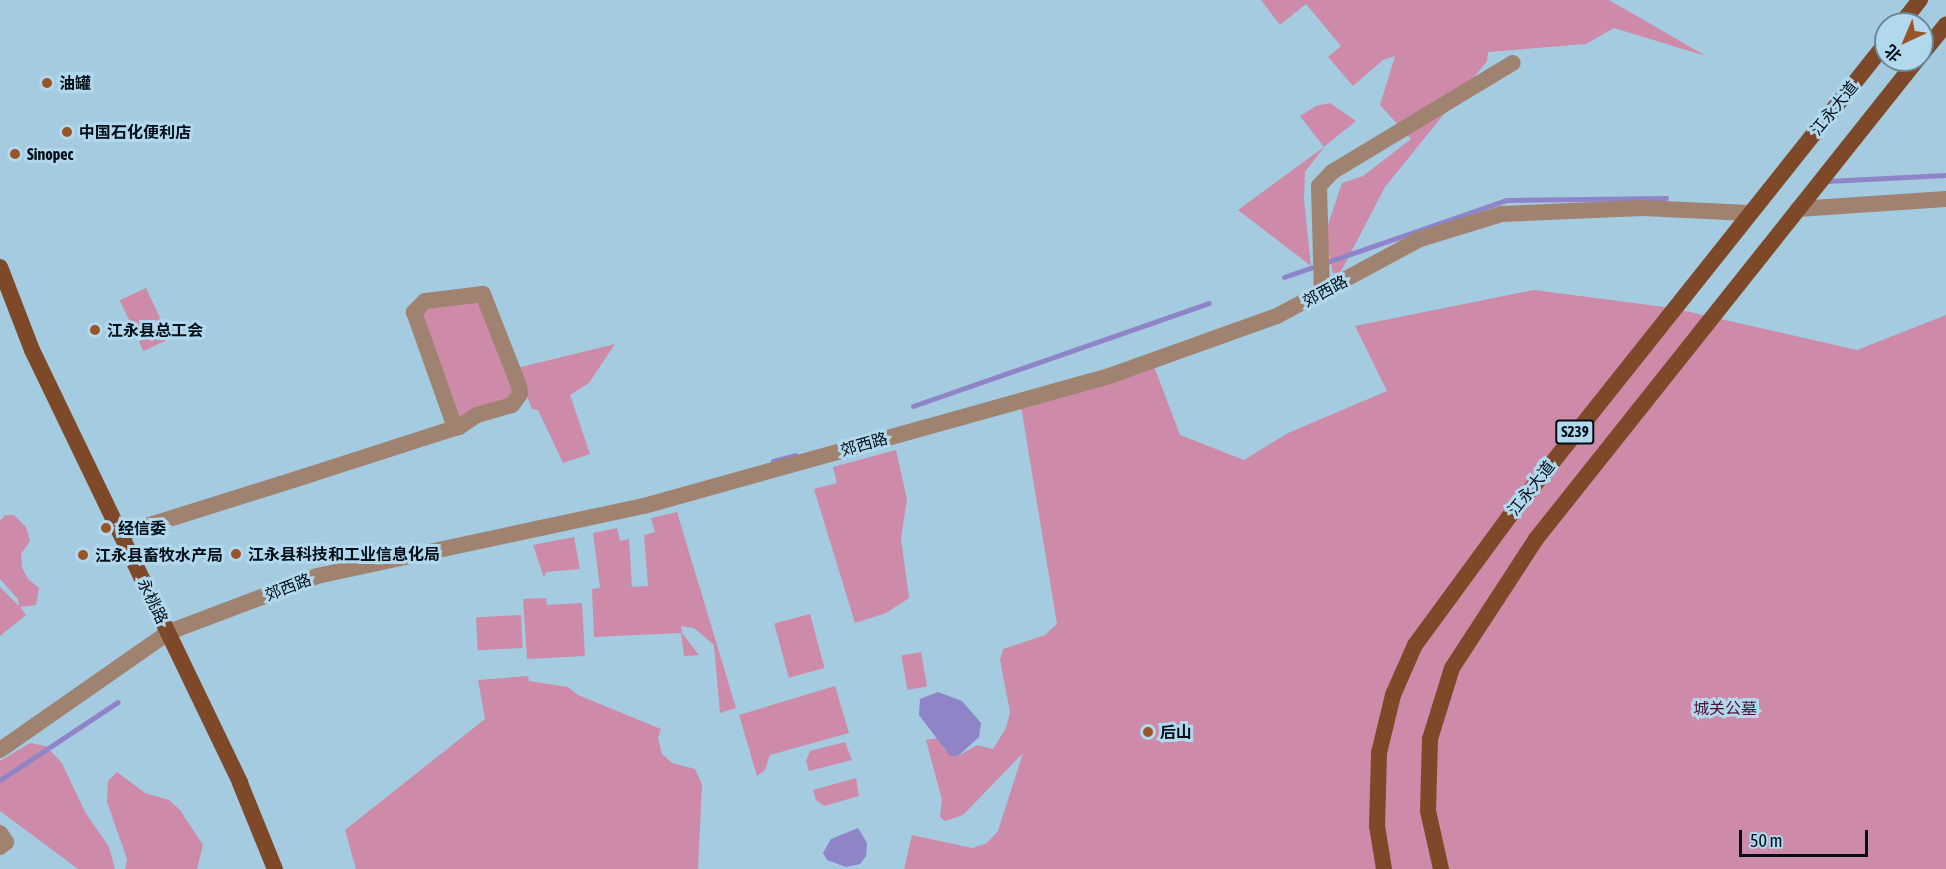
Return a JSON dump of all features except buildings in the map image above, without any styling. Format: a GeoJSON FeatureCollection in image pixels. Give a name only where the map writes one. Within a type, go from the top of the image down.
{"type":"FeatureCollection","features":[{"type":"Feature","properties":{"kind":"main road"},"geometry":{"type":"LineString","coordinates":[[1910,12],[1920,0]]}},
{"type":"Feature","properties":{"kind":"main road"},"geometry":{"type":"LineString","coordinates":[[1934,39],[1946,24]]}},
{"type":"Feature","properties":{"kind":"main road","name":"江永大道"},"geometry":{"type":"LineString","coordinates":[[1384,869],[1377,826],[1379,753],[1393,695],[1415,645],[1516,508],[1874,58]]}},
{"type":"Feature","properties":{"kind":"main road","name":"S239"},"geometry":{"type":"LineString","coordinates":[[1441,869],[1428,811],[1430,740],[1452,668],[1536,538],[1907,72]]}},
{"type":"Feature","properties":{"kind":"main road","name":"永桃路"},"geometry":{"type":"LineString","coordinates":[[0,267],[32,350],[240,783],[275,869]]}},
{"type":"Feature","properties":{"kind":"street"},"geometry":{"type":"LineString","coordinates":[[1322,294],[1319,186],[1332,172],[1513,63]]}},
{"type":"Feature","properties":{"kind":"street"},"geometry":{"type":"LineString","coordinates":[[1798,209],[1946,199]]}},
{"type":"Feature","properties":{"kind":"street","name":"郊西路"},"geometry":{"type":"LineString","coordinates":[[0,750],[169,632],[317,576],[644,506],[1112,375],[1277,316],[1322,294],[1420,239],[1502,214],[1643,208],[1749,213]]}},
{"type":"Feature","properties":{"kind":"street"},"geometry":{"type":"LineString","coordinates":[[121,534],[455,428],[477,415],[512,405],[520,394],[483,294],[425,301],[414,312],[455,428]]}},
{"type":"Feature","properties":{"kind":"street"},"geometry":{"type":"LineString","coordinates":[[0,834],[6,842],[0,847]]}},
{"type":"Feature","properties":{"kind":"green space"},"geometry":{"type":"Polygon","coordinates":[[[1261,0],[1609,0],[1706,56],[1614,28],[1586,44],[1488,52],[1487,61],[1385,187],[1335,283],[1325,234],[1342,183],[1363,176],[1411,139],[1380,105],[1395,56],[1383,60],[1353,86],[1328,57],[1341,46],[1306,4],[1280,25],[1261,0]]]}},
{"type":"Feature","properties":{"kind":"green space"},"geometry":{"type":"Polygon","coordinates":[[[1330,103],[1356,121],[1325,146],[1305,172],[1304,200],[1311,266],[1238,210],[1324,147],[1300,116],[1316,106],[1330,103]]]}},
{"type":"Feature","properties":{"kind":"green space"},"geometry":{"type":"Polygon","coordinates":[[[146,288],[170,339],[143,351],[120,300],[146,288]]]}},
{"type":"Feature","properties":{"kind":"green space","name":"城关公墓"},"geometry":{"type":"Polygon","coordinates":[[[1534,290],[1672,308],[1857,350],[1946,315],[1946,869],[904,869],[912,835],[972,848],[987,843],[998,831],[1023,753],[963,815],[945,821],[940,817],[942,800],[926,740],[939,738],[945,750],[958,756],[977,745],[993,749],[1006,728],[1010,712],[1000,660],[1003,649],[1045,635],[1057,624],[1020,400],[1152,361],[1180,435],[1244,460],[1288,433],[1387,391],[1355,326],[1534,290]]]}},
{"type":"Feature","properties":{"kind":"green space"},"geometry":{"type":"Polygon","coordinates":[[[483,294],[520,394],[459,427],[416,307],[483,294]]]}},
{"type":"Feature","properties":{"kind":"green space"},"geometry":{"type":"Polygon","coordinates":[[[615,344],[589,383],[570,395],[590,454],[563,463],[538,410],[532,409],[517,368],[615,344]]]}},
{"type":"Feature","properties":{"kind":"green space"},"geometry":{"type":"Polygon","coordinates":[[[896,450],[907,499],[901,538],[909,598],[886,613],[855,623],[814,489],[837,483],[833,467],[896,450]]]}},
{"type":"Feature","properties":{"kind":"green space"},"geometry":{"type":"Polygon","coordinates":[[[677,512],[736,708],[720,713],[714,645],[694,628],[681,626],[682,633],[699,655],[684,656],[681,633],[594,637],[592,589],[600,588],[593,533],[617,528],[620,541],[629,539],[632,587],[648,586],[644,535],[655,532],[651,518],[677,512]]]}},
{"type":"Feature","properties":{"kind":"green space"},"geometry":{"type":"Polygon","coordinates":[[[5,515],[14,515],[26,527],[30,541],[21,554],[22,567],[28,579],[39,588],[36,605],[20,607],[26,615],[0,636],[0,587],[19,606],[18,599],[0,579],[0,521],[5,515]]]}},
{"type":"Feature","properties":{"kind":"green space"},"geometry":{"type":"Polygon","coordinates":[[[574,537],[580,569],[546,572],[544,578],[533,545],[574,537]]]}},
{"type":"Feature","properties":{"kind":"green space"},"geometry":{"type":"Polygon","coordinates":[[[546,598],[547,605],[582,603],[585,656],[527,659],[523,599],[546,598]]]}},
{"type":"Feature","properties":{"kind":"green space"},"geometry":{"type":"Polygon","coordinates":[[[810,614],[824,668],[789,678],[774,624],[810,614]]]}},
{"type":"Feature","properties":{"kind":"green space"},"geometry":{"type":"Polygon","coordinates":[[[521,615],[523,648],[478,650],[476,617],[521,615]]]}},
{"type":"Feature","properties":{"kind":"green space"},"geometry":{"type":"Polygon","coordinates":[[[921,652],[927,686],[907,690],[901,655],[921,652]]]}},
{"type":"Feature","properties":{"kind":"green space"},"geometry":{"type":"Polygon","coordinates":[[[528,676],[529,681],[568,687],[578,695],[661,729],[658,738],[662,754],[672,763],[695,769],[702,785],[698,869],[356,869],[345,830],[485,719],[478,680],[528,676]]]}},
{"type":"Feature","properties":{"kind":"green space"},"geometry":{"type":"Polygon","coordinates":[[[835,686],[849,733],[770,755],[765,770],[757,776],[739,715],[835,686]]]}},
{"type":"Feature","properties":{"kind":"green space"},"geometry":{"type":"Polygon","coordinates":[[[845,742],[852,760],[809,771],[806,761],[810,751],[845,742]]]}},
{"type":"Feature","properties":{"kind":"green space"},"geometry":{"type":"Polygon","coordinates":[[[30,743],[46,746],[62,763],[85,812],[109,847],[115,869],[78,869],[0,811],[0,761],[30,743]]]}},
{"type":"Feature","properties":{"kind":"green space"},"geometry":{"type":"Polygon","coordinates":[[[117,772],[145,793],[169,800],[180,810],[203,845],[197,869],[125,869],[127,859],[107,802],[108,781],[117,772]]]}},
{"type":"Feature","properties":{"kind":"green space"},"geometry":{"type":"Polygon","coordinates":[[[856,778],[859,796],[824,806],[816,800],[813,790],[856,778]]]}},
{"type":"Feature","properties":{"kind":"shaded area"},"geometry":{"type":"Polygon","coordinates":[[[938,692],[962,701],[981,723],[979,737],[958,756],[950,756],[919,715],[920,699],[938,692]]]}},
{"type":"Feature","properties":{"kind":"shaded area"},"geometry":{"type":"Polygon","coordinates":[[[858,828],[867,843],[866,856],[860,864],[846,867],[827,860],[823,853],[831,839],[858,828]]]}},
{"type":"Feature","properties":{"kind":"waterway"},"geometry":{"type":"LineString","coordinates":[[1827,181],[1946,175]]}},
{"type":"Feature","properties":{"kind":"waterway"},"geometry":{"type":"LineString","coordinates":[[1284,277],[1506,200],[1666,198]]}},
{"type":"Feature","properties":{"kind":"waterway"},"geometry":{"type":"LineString","coordinates":[[913,406],[1209,303]]}},
{"type":"Feature","properties":{"kind":"waterway"},"geometry":{"type":"LineString","coordinates":[[773,461],[795,455]]}},
{"type":"Feature","properties":{"kind":"waterway"},"geometry":{"type":"LineString","coordinates":[[0,780],[118,702]]}},
{"type":"Feature","properties":{"kind":"place","name":"油罐"},"geometry":{"type":"Point","coordinates":[47,83]}},
{"type":"Feature","properties":{"kind":"place","name":"中国石化便利店"},"geometry":{"type":"Point","coordinates":[67,132]}},
{"type":"Feature","properties":{"kind":"place","name":"Sinopec"},"geometry":{"type":"Point","coordinates":[15,154]}},
{"type":"Feature","properties":{"kind":"place","name":"江永县总工会"},"geometry":{"type":"Point","coordinates":[95,330]}},
{"type":"Feature","properties":{"kind":"place","name":"经信委"},"geometry":{"type":"Point","coordinates":[106,528]}},
{"type":"Feature","properties":{"kind":"place","name":"江永县科技和工业信息化局"},"geometry":{"type":"Point","coordinates":[236,554]}},
{"type":"Feature","properties":{"kind":"place","name":"江永县畜牧水产局"},"geometry":{"type":"Point","coordinates":[83,555]}},
{"type":"Feature","properties":{"kind":"place","name":"后山"},"geometry":{"type":"Point","coordinates":[1148,732]}}]}
